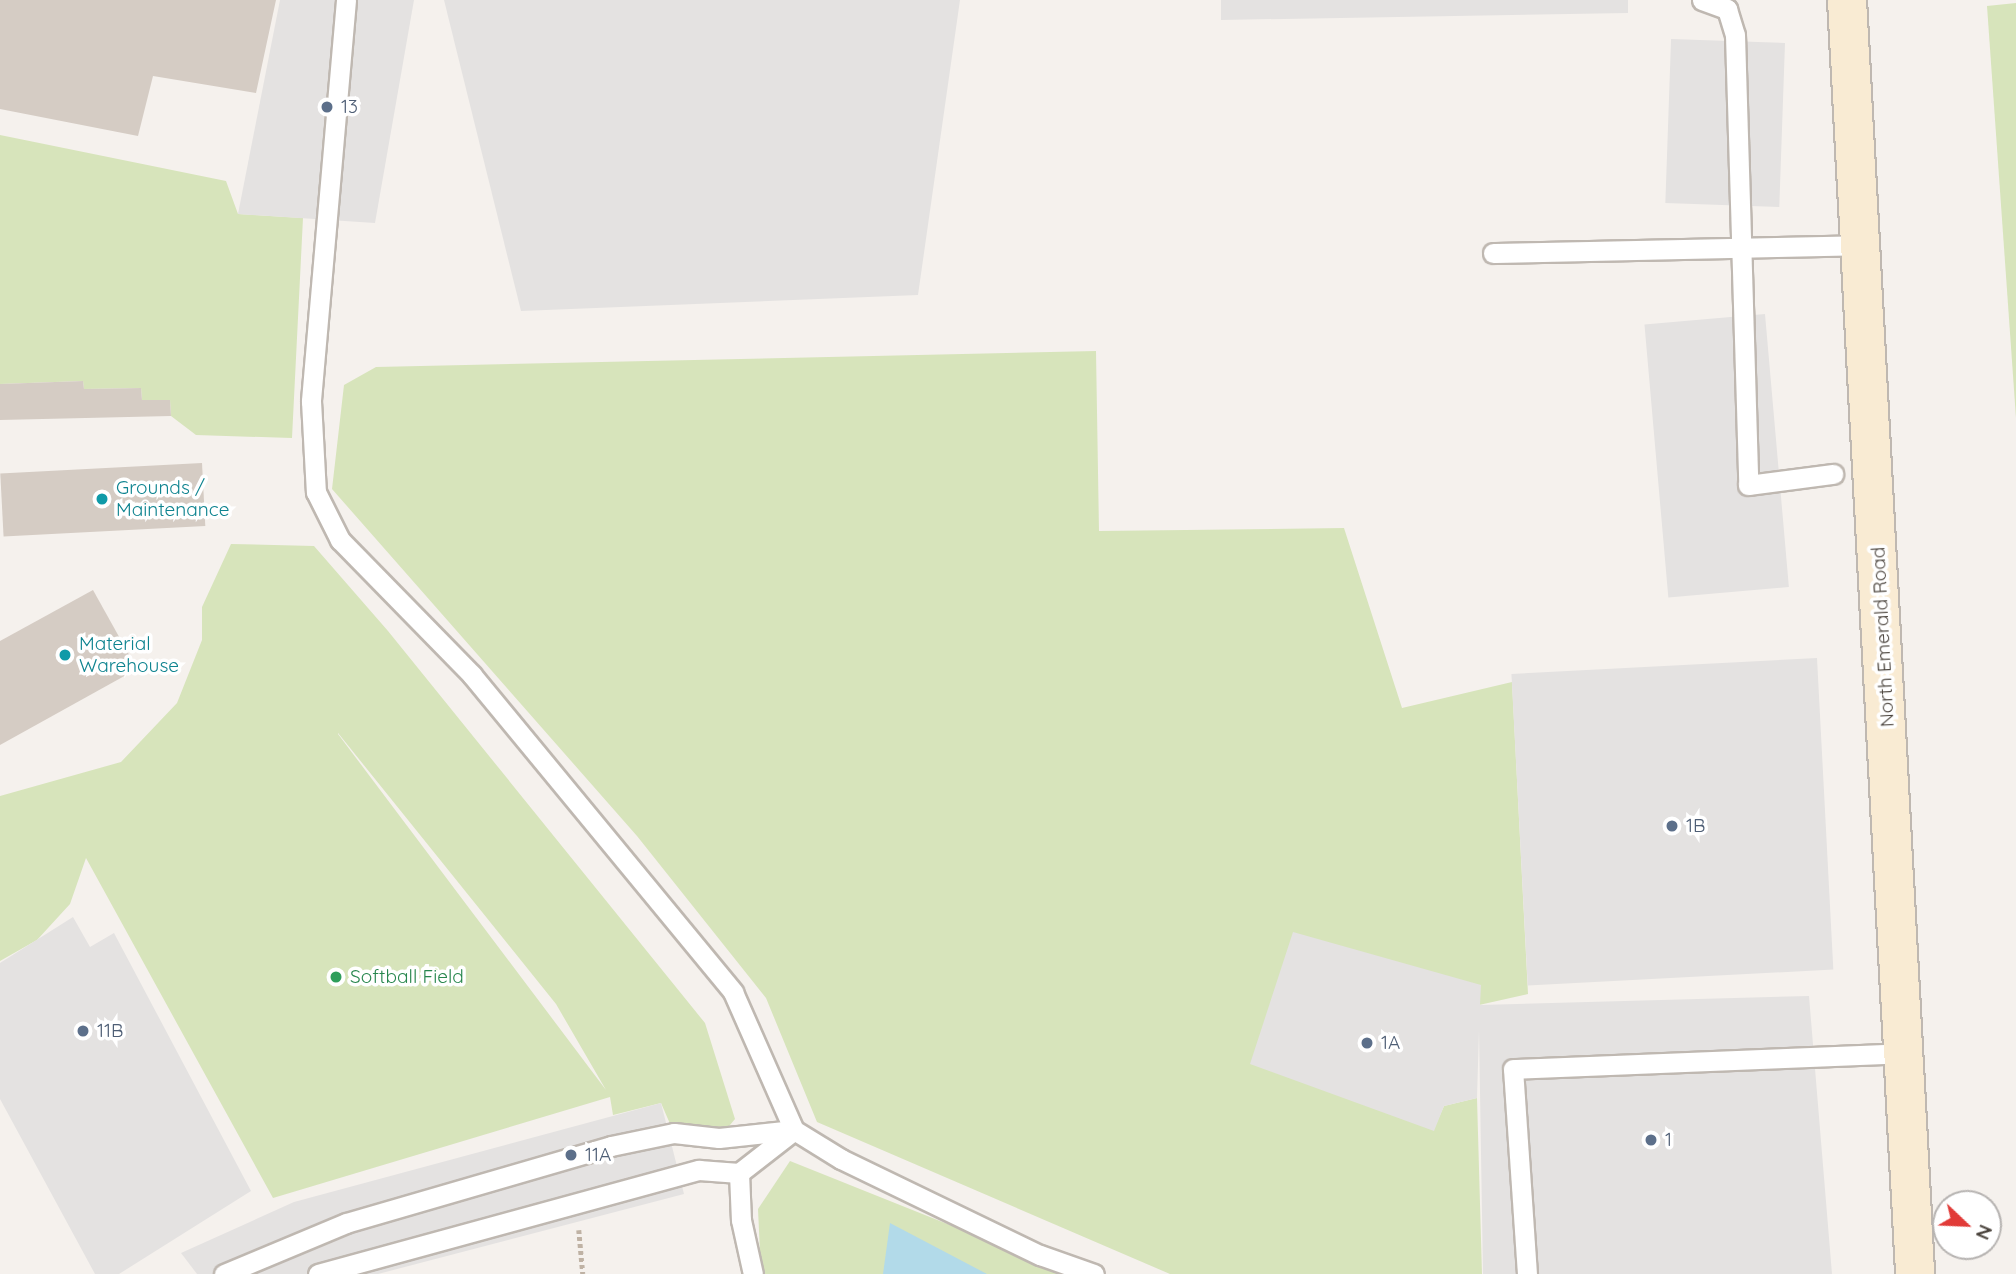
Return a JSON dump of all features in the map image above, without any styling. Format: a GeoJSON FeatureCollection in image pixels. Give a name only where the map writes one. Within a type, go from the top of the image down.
{"type":"FeatureCollection","features":[{"type":"Feature","properties":{"kind":"main road","name":"North Emerald Road"},"geometry":{"type":"LineString","coordinates":[[1847,0],[1916,1274]]}},
{"type":"Feature","properties":{"kind":"lane"},"geometry":{"type":"LineString","coordinates":[[346,0],[311,401],[316,492],[340,540],[472,675],[733,992],[794,1130],[841,1159],[1015,1243],[1094,1274]]}},
{"type":"Feature","properties":{"kind":"lane"},"geometry":{"type":"LineString","coordinates":[[1702,0],[1727,9],[1735,35],[1748,485],[1833,474]]}},
{"type":"Feature","properties":{"kind":"lane"},"geometry":{"type":"LineString","coordinates":[[1493,253],[1861,245]]}},
{"type":"Feature","properties":{"kind":"lane"},"geometry":{"type":"LineString","coordinates":[[1527,1274],[1513,1069],[1906,1053]]}},
{"type":"Feature","properties":{"kind":"lane"},"geometry":{"type":"LineString","coordinates":[[318,1274],[699,1170],[739,1173],[794,1130]]}},
{"type":"Feature","properties":{"kind":"lane"},"geometry":{"type":"LineString","coordinates":[[224,1274],[346,1223],[611,1146],[674,1133],[719,1138],[794,1130]]}},
{"type":"Feature","properties":{"kind":"lane"},"geometry":{"type":"LineString","coordinates":[[739,1173],[741,1220],[753,1274]]}},
{"type":"Feature","properties":{"kind":"path"},"geometry":{"type":"LineString","coordinates":[[572,1204],[585,1259],[583,1274]]}},
{"type":"Feature","properties":{"kind":"green space"},"geometry":{"type":"Polygon","coordinates":[[[2016,3],[2016,418],[1987,6],[2016,3]]]}},
{"type":"Feature","properties":{"kind":"green space"},"geometry":{"type":"Polygon","coordinates":[[[0,135],[226,181],[238,214],[303,218],[292,438],[196,435],[171,416],[170,400],[142,400],[141,388],[84,389],[83,381],[0,384],[0,135]]]}},
{"type":"Feature","properties":{"kind":"green space"},"geometry":{"type":"Polygon","coordinates":[[[1096,351],[1099,531],[1344,528],[1402,708],[1512,682],[1528,994],[1479,1005],[1480,985],[1433,1131],[1444,1106],[1477,1098],[1482,1274],[1170,1274],[817,1122],[766,998],[637,836],[332,489],[344,385],[376,367],[1096,351]]]}},
{"type":"Feature","properties":{"kind":"green space"},"geometry":{"type":"Polygon","coordinates":[[[231,544],[314,546],[388,631],[705,1023],[735,1119],[719,1138],[674,1133],[661,1103],[613,1115],[610,1097],[273,1198],[86,858],[70,904],[37,940],[0,961],[0,796],[121,762],[177,703],[202,640],[202,607],[231,544]],[[338,733],[606,1090],[556,1004],[338,733]]]}},
{"type":"Feature","properties":{"kind":"green space"},"geometry":{"type":"Polygon","coordinates":[[[790,1161],[1072,1274],[761,1274],[758,1209],[790,1161]]]}},
{"type":"Feature","properties":{"kind":"shaded area","name":"13"},"geometry":{"type":"Polygon","coordinates":[[[280,0],[414,0],[375,223],[238,214],[280,0]]]}},
{"type":"Feature","properties":{"kind":"shaded area"},"geometry":{"type":"Polygon","coordinates":[[[444,0],[960,0],[918,295],[521,311],[444,0]]]}},
{"type":"Feature","properties":{"kind":"shaded area"},"geometry":{"type":"Polygon","coordinates":[[[1221,0],[1628,0],[1628,13],[1221,20],[1221,0]]]}},
{"type":"Feature","properties":{"kind":"shaded area"},"geometry":{"type":"Polygon","coordinates":[[[1671,39],[1785,43],[1779,207],[1665,203],[1671,39]]]}},
{"type":"Feature","properties":{"kind":"shaded area"},"geometry":{"type":"Polygon","coordinates":[[[1765,314],[1789,587],[1668,598],[1644,325],[1765,314]]]}},
{"type":"Feature","properties":{"kind":"shaded area","name":"1B"},"geometry":{"type":"Polygon","coordinates":[[[1817,658],[1833,970],[1528,986],[1511,674],[1817,658]]]}},
{"type":"Feature","properties":{"kind":"shaded area","name":"11B"},"geometry":{"type":"Polygon","coordinates":[[[73,917],[90,947],[114,933],[251,1191],[119,1274],[95,1274],[0,1099],[0,963],[73,917]]]}},
{"type":"Feature","properties":{"kind":"shaded area","name":"1"},"geometry":{"type":"Polygon","coordinates":[[[1293,932],[1481,985],[1480,1005],[1809,996],[1832,1274],[1483,1274],[1479,1031],[1477,1098],[1444,1106],[1434,1131],[1250,1064],[1293,932]]]}},
{"type":"Feature","properties":{"kind":"shaded area","name":"11A"},"geometry":{"type":"Polygon","coordinates":[[[661,1103],[684,1194],[378,1274],[197,1274],[181,1253],[294,1202],[661,1103]]]}},
{"type":"Feature","properties":{"kind":"water"},"geometry":{"type":"Polygon","coordinates":[[[890,1223],[987,1274],[883,1274],[890,1223]]]}},
{"type":"Feature","properties":{"kind":"building"},"geometry":{"type":"Polygon","coordinates":[[[0,0],[276,0],[256,93],[153,76],[138,136],[0,109],[0,0]]]}},
{"type":"Feature","properties":{"kind":"building"},"geometry":{"type":"Polygon","coordinates":[[[83,381],[84,389],[141,388],[142,400],[170,400],[171,416],[0,420],[0,384],[83,381]]]}},
{"type":"Feature","properties":{"kind":"building","name":"Grounds / Maintenance"},"geometry":{"type":"Polygon","coordinates":[[[202,463],[205,526],[4,536],[0,474],[202,463]]]}},
{"type":"Feature","properties":{"kind":"building","name":"Material Warehouse"},"geometry":{"type":"Polygon","coordinates":[[[93,590],[137,669],[0,745],[0,641],[93,590]]]}},
{"type":"Feature","properties":{"kind":"place","name":"13"},"geometry":{"type":"Point","coordinates":[327,107]}},
{"type":"Feature","properties":{"kind":"place","name":"Grounds / Maintenance"},"geometry":{"type":"Point","coordinates":[102,499]}},
{"type":"Feature","properties":{"kind":"place","name":"Material Warehouse"},"geometry":{"type":"Point","coordinates":[65,655]}},
{"type":"Feature","properties":{"kind":"place","name":"1B"},"geometry":{"type":"Point","coordinates":[1672,826]}},
{"type":"Feature","properties":{"kind":"place","name":"Softball Field"},"geometry":{"type":"Point","coordinates":[336,977]}},
{"type":"Feature","properties":{"kind":"place","name":"11B"},"geometry":{"type":"Point","coordinates":[83,1031]}},
{"type":"Feature","properties":{"kind":"place","name":"1A"},"geometry":{"type":"Point","coordinates":[1367,1043]}},
{"type":"Feature","properties":{"kind":"place","name":"1"},"geometry":{"type":"Point","coordinates":[1651,1140]}},
{"type":"Feature","properties":{"kind":"place","name":"11A"},"geometry":{"type":"Point","coordinates":[571,1155]}}]}
